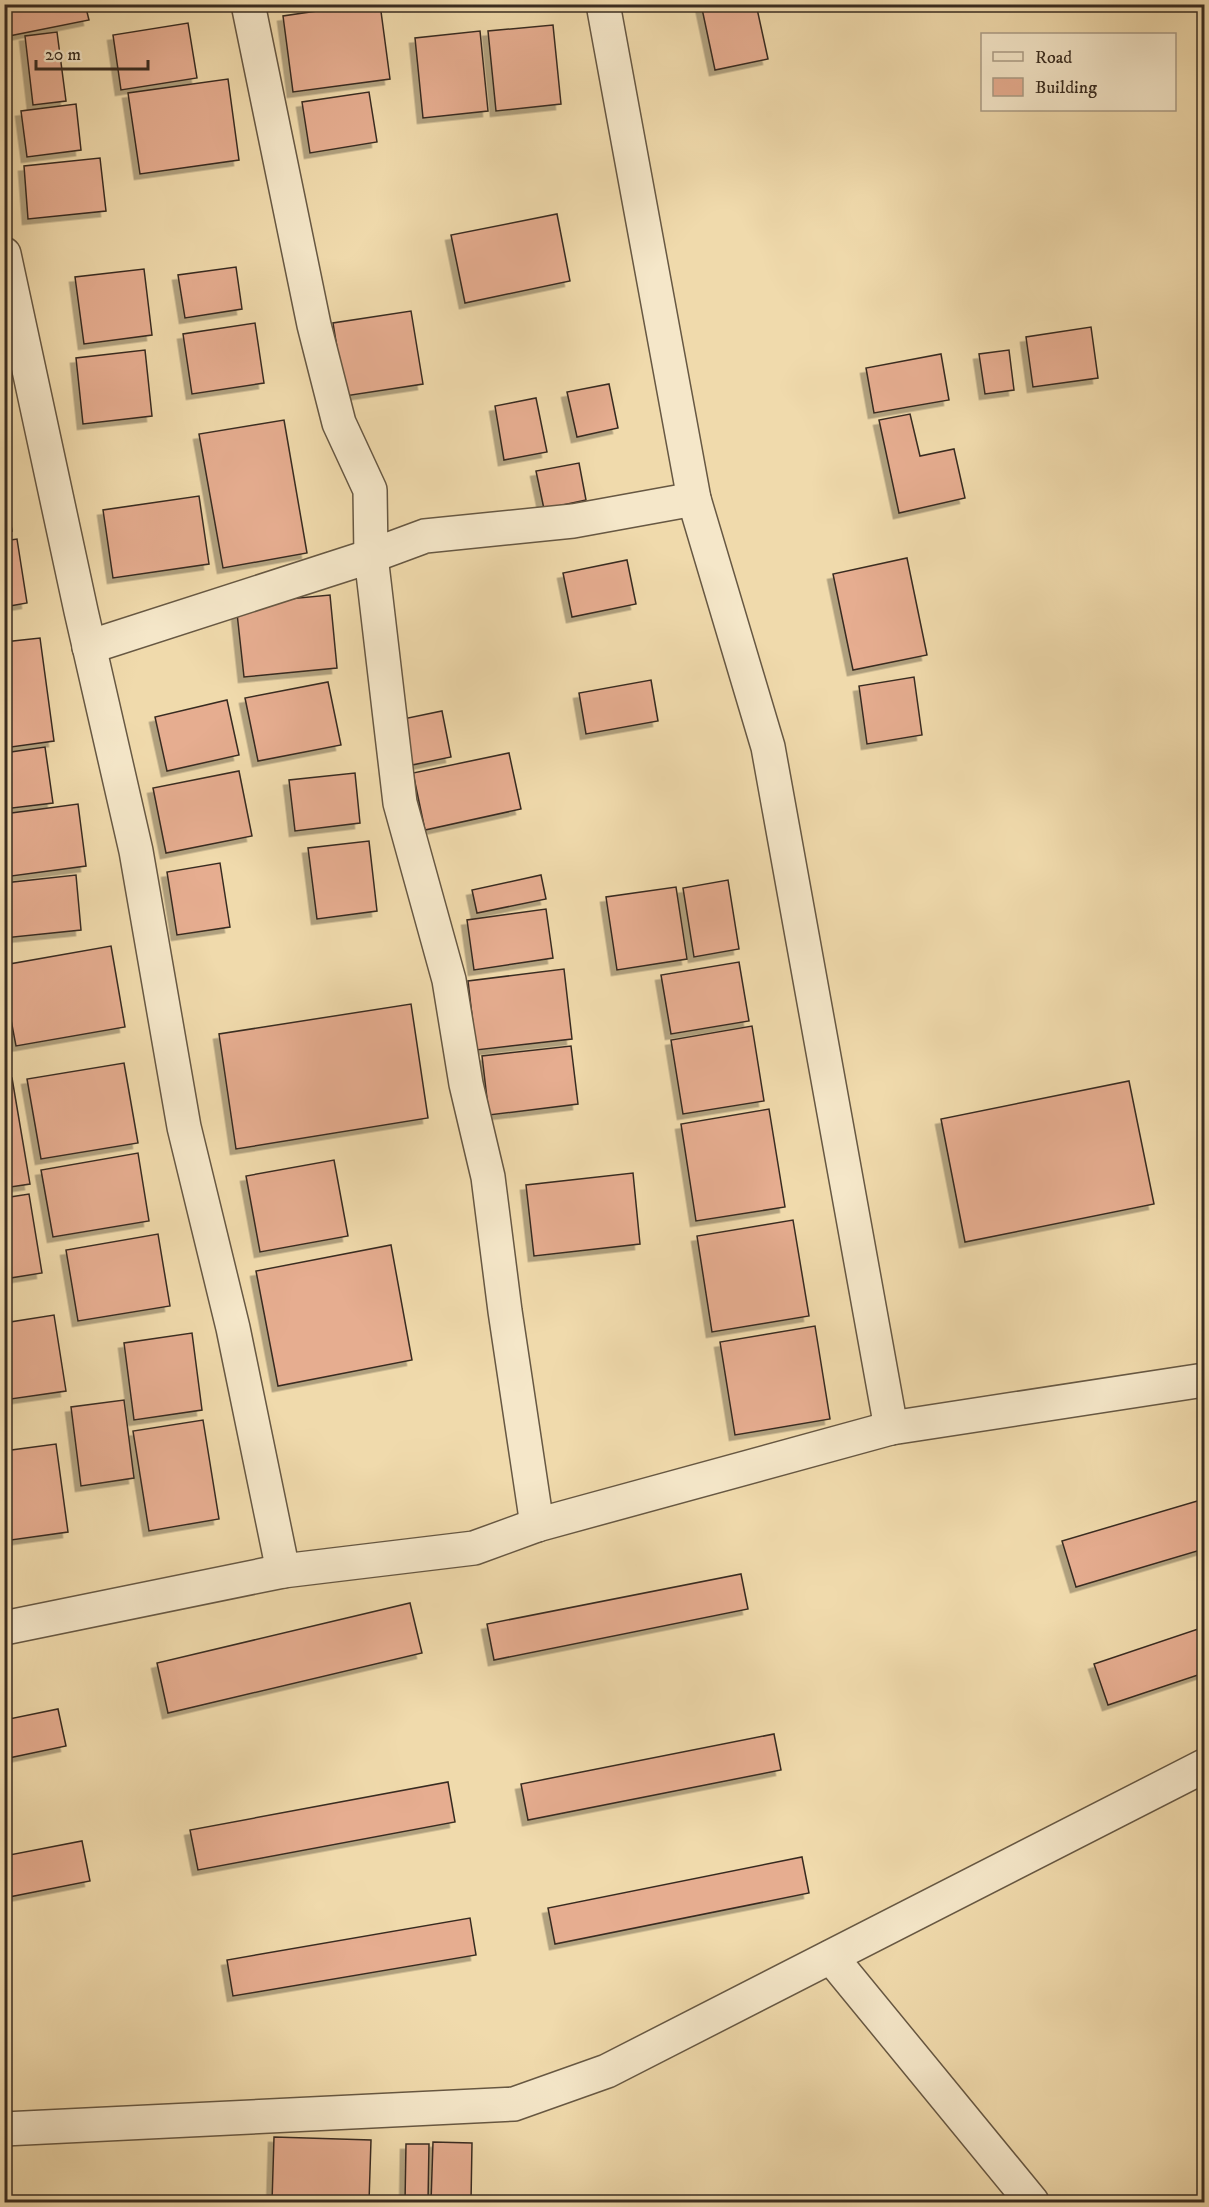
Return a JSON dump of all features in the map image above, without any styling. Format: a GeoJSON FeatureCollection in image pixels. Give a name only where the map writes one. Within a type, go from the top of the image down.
{"type":"FeatureCollection","features":[{"type":"Feature","properties":{"kind":"street"},"geometry":{"type":"LineString","coordinates":[[248,4],[317,336],[339,423],[370,490],[371,556],[400,803],[449,980],[466,1084],[488,1177],[505,1311],[537,1525]]}},
{"type":"Feature","properties":{"kind":"street"},"geometry":{"type":"LineString","coordinates":[[603,4],[694,499],[768,747],[891,1428]]}},
{"type":"Feature","properties":{"kind":"street"},"geometry":{"type":"LineString","coordinates":[[4,254],[136,851],[184,1127],[233,1328],[283,1571]]}},
{"type":"Feature","properties":{"kind":"street"},"geometry":{"type":"LineString","coordinates":[[89,646],[371,556],[425,536],[573,521],[694,499]]}},
{"type":"Feature","properties":{"kind":"street"},"geometry":{"type":"LineString","coordinates":[[4,1628],[283,1571],[474,1548],[537,1525],[891,1428],[1204,1380]]}},
{"type":"Feature","properties":{"kind":"street"},"geometry":{"type":"LineString","coordinates":[[4,2129],[513,2104],[607,2071],[1204,1766]]}},
{"type":"Feature","properties":{"kind":"street"},"geometry":{"type":"LineString","coordinates":[[831,1957],[1032,2202]]}},
{"type":"Feature","properties":{"kind":"building"},"geometry":{"type":"Polygon","coordinates":[[[4,4],[85,4],[89,20],[4,37],[4,4]]]}},
{"type":"Feature","properties":{"kind":"building"},"geometry":{"type":"Polygon","coordinates":[[[365,4],[380,4],[390,79],[293,92],[283,16],[365,4]]]}},
{"type":"Feature","properties":{"kind":"building"},"geometry":{"type":"Polygon","coordinates":[[[701,4],[756,4],[768,59],[715,70],[701,4]]]}},
{"type":"Feature","properties":{"kind":"building"},"geometry":{"type":"Polygon","coordinates":[[[188,23],[197,78],[121,90],[113,35],[188,23]]]}},
{"type":"Feature","properties":{"kind":"building"},"geometry":{"type":"Polygon","coordinates":[[[553,25],[561,104],[496,111],[488,31],[553,25]]]}},
{"type":"Feature","properties":{"kind":"building"},"geometry":{"type":"Polygon","coordinates":[[[480,31],[488,111],[423,118],[415,38],[480,31]]]}},
{"type":"Feature","properties":{"kind":"building"},"geometry":{"type":"Polygon","coordinates":[[[57,32],[66,101],[33,105],[25,36],[57,32]]]}},
{"type":"Feature","properties":{"kind":"building"},"geometry":{"type":"Polygon","coordinates":[[[228,79],[239,160],[140,174],[128,93],[228,79]]]}},
{"type":"Feature","properties":{"kind":"building"},"geometry":{"type":"Polygon","coordinates":[[[369,92],[377,142],[310,153],[302,102],[369,92]]]}},
{"type":"Feature","properties":{"kind":"building"},"geometry":{"type":"Polygon","coordinates":[[[76,104],[81,150],[27,157],[21,111],[76,104]]]}},
{"type":"Feature","properties":{"kind":"building"},"geometry":{"type":"Polygon","coordinates":[[[100,158],[106,211],[28,219],[24,166],[100,158]]]}},
{"type":"Feature","properties":{"kind":"building"},"geometry":{"type":"Polygon","coordinates":[[[557,214],[570,281],[465,303],[451,235],[557,214]]]}},
{"type":"Feature","properties":{"kind":"building"},"geometry":{"type":"Polygon","coordinates":[[[236,267],[242,309],[185,318],[178,275],[236,267]]]}},
{"type":"Feature","properties":{"kind":"building"},"geometry":{"type":"Polygon","coordinates":[[[144,269],[152,335],[84,344],[75,277],[144,269]]]}},
{"type":"Feature","properties":{"kind":"building"},"geometry":{"type":"Polygon","coordinates":[[[411,311],[423,384],[345,396],[333,323],[411,311]]]}},
{"type":"Feature","properties":{"kind":"building"},"geometry":{"type":"Polygon","coordinates":[[[255,323],[264,383],[192,394],[183,334],[255,323]]]}},
{"type":"Feature","properties":{"kind":"building"},"geometry":{"type":"Polygon","coordinates":[[[1091,327],[1098,378],[1033,387],[1026,337],[1091,327]]]}},
{"type":"Feature","properties":{"kind":"building"},"geometry":{"type":"Polygon","coordinates":[[[145,350],[152,416],[83,424],[76,358],[145,350]]]}},
{"type":"Feature","properties":{"kind":"building"},"geometry":{"type":"Polygon","coordinates":[[[1009,350],[1014,390],[985,394],[979,354],[1009,350]]]}},
{"type":"Feature","properties":{"kind":"building"},"geometry":{"type":"Polygon","coordinates":[[[941,354],[949,400],[874,413],[866,368],[941,354]]]}},
{"type":"Feature","properties":{"kind":"building"},"geometry":{"type":"Polygon","coordinates":[[[609,384],[618,428],[577,437],[567,392],[609,384]]]}},
{"type":"Feature","properties":{"kind":"building"},"geometry":{"type":"Polygon","coordinates":[[[536,398],[547,452],[504,460],[495,406],[536,398]]]}},
{"type":"Feature","properties":{"kind":"building"},"geometry":{"type":"Polygon","coordinates":[[[910,414],[920,456],[954,449],[965,498],[899,513],[879,420],[910,414]]]}},
{"type":"Feature","properties":{"kind":"building"},"geometry":{"type":"Polygon","coordinates":[[[284,420],[307,553],[223,568],[199,434],[284,420]]]}},
{"type":"Feature","properties":{"kind":"building"},"geometry":{"type":"Polygon","coordinates":[[[579,463],[586,500],[544,509],[536,471],[579,463]]]}},
{"type":"Feature","properties":{"kind":"building"},"geometry":{"type":"Polygon","coordinates":[[[4,482],[12,531],[4,532],[4,482]]]}},
{"type":"Feature","properties":{"kind":"building"},"geometry":{"type":"Polygon","coordinates":[[[199,496],[209,564],[113,578],[103,510],[199,496]]]}},
{"type":"Feature","properties":{"kind":"building"},"geometry":{"type":"Polygon","coordinates":[[[17,539],[27,603],[4,607],[4,541],[17,539]]]}},
{"type":"Feature","properties":{"kind":"building"},"geometry":{"type":"Polygon","coordinates":[[[907,558],[927,655],[853,670],[833,574],[907,558]]]}},
{"type":"Feature","properties":{"kind":"building"},"geometry":{"type":"Polygon","coordinates":[[[627,560],[636,604],[572,617],[563,573],[627,560]]]}},
{"type":"Feature","properties":{"kind":"building"},"geometry":{"type":"Polygon","coordinates":[[[330,595],[337,668],[244,677],[236,604],[330,595]]]}},
{"type":"Feature","properties":{"kind":"building"},"geometry":{"type":"Polygon","coordinates":[[[40,638],[54,741],[4,748],[4,642],[40,638]]]}},
{"type":"Feature","properties":{"kind":"building"},"geometry":{"type":"Polygon","coordinates":[[[914,677],[922,735],[867,744],[859,686],[914,677]]]}},
{"type":"Feature","properties":{"kind":"building"},"geometry":{"type":"Polygon","coordinates":[[[651,680],[658,721],[586,734],[579,693],[651,680]]]}},
{"type":"Feature","properties":{"kind":"building"},"geometry":{"type":"Polygon","coordinates":[[[328,682],[341,745],[258,761],[245,698],[328,682]]]}},
{"type":"Feature","properties":{"kind":"building"},"geometry":{"type":"Polygon","coordinates":[[[227,700],[239,755],[167,771],[155,717],[227,700]]]}},
{"type":"Feature","properties":{"kind":"building"},"geometry":{"type":"Polygon","coordinates":[[[442,711],[451,757],[412,765],[403,719],[442,711]]]}},
{"type":"Feature","properties":{"kind":"building"},"geometry":{"type":"Polygon","coordinates":[[[45,747],[53,803],[4,809],[4,753],[45,747]]]}},
{"type":"Feature","properties":{"kind":"building"},"geometry":{"type":"Polygon","coordinates":[[[509,753],[521,809],[425,830],[413,773],[509,753]]]}},
{"type":"Feature","properties":{"kind":"building"},"geometry":{"type":"Polygon","coordinates":[[[239,771],[252,836],[166,853],[153,788],[239,771]]]}},
{"type":"Feature","properties":{"kind":"building"},"geometry":{"type":"Polygon","coordinates":[[[355,773],[360,823],[295,831],[289,780],[355,773]]]}},
{"type":"Feature","properties":{"kind":"building"},"geometry":{"type":"Polygon","coordinates":[[[78,804],[86,866],[4,877],[4,814],[78,804]]]}},
{"type":"Feature","properties":{"kind":"building"},"geometry":{"type":"Polygon","coordinates":[[[369,841],[377,911],[317,919],[308,848],[369,841]]]}},
{"type":"Feature","properties":{"kind":"building"},"geometry":{"type":"Polygon","coordinates":[[[220,863],[230,927],[177,935],[167,872],[220,863]]]}},
{"type":"Feature","properties":{"kind":"building"},"geometry":{"type":"Polygon","coordinates":[[[76,875],[81,930],[4,938],[4,883],[76,875]]]}},
{"type":"Feature","properties":{"kind":"building"},"geometry":{"type":"Polygon","coordinates":[[[541,875],[546,899],[477,913],[472,890],[541,875]]]}},
{"type":"Feature","properties":{"kind":"building"},"geometry":{"type":"Polygon","coordinates":[[[728,880],[739,949],[694,957],[683,888],[728,880]]]}},
{"type":"Feature","properties":{"kind":"building"},"geometry":{"type":"Polygon","coordinates":[[[676,887],[687,959],[617,970],[606,897],[676,887]]]}},
{"type":"Feature","properties":{"kind":"building"},"geometry":{"type":"Polygon","coordinates":[[[546,909],[553,958],[474,970],[467,920],[546,909]]]}},
{"type":"Feature","properties":{"kind":"building"},"geometry":{"type":"Polygon","coordinates":[[[111,946],[125,1027],[16,1046],[4,983],[4,965],[111,946]]]}},
{"type":"Feature","properties":{"kind":"building"},"geometry":{"type":"Polygon","coordinates":[[[739,962],[749,1021],[671,1034],[661,975],[739,962]]]}},
{"type":"Feature","properties":{"kind":"building"},"geometry":{"type":"Polygon","coordinates":[[[564,969],[572,1039],[476,1050],[468,981],[564,969]]]}},
{"type":"Feature","properties":{"kind":"building"},"geometry":{"type":"Polygon","coordinates":[[[411,1004],[428,1118],[236,1149],[219,1034],[411,1004]]]}},
{"type":"Feature","properties":{"kind":"building"},"geometry":{"type":"Polygon","coordinates":[[[752,1026],[764,1101],[683,1114],[671,1040],[752,1026]]]}},
{"type":"Feature","properties":{"kind":"building"},"geometry":{"type":"Polygon","coordinates":[[[571,1046],[578,1104],[489,1115],[482,1056],[571,1046]]]}},
{"type":"Feature","properties":{"kind":"building"},"geometry":{"type":"Polygon","coordinates":[[[124,1063],[138,1143],[41,1159],[27,1079],[124,1063]]]}},
{"type":"Feature","properties":{"kind":"building"},"geometry":{"type":"Polygon","coordinates":[[[12,1078],[30,1184],[4,1188],[4,1079],[12,1078]]]}},
{"type":"Feature","properties":{"kind":"building"},"geometry":{"type":"Polygon","coordinates":[[[1129,1081],[1154,1204],[965,1242],[941,1119],[1129,1081]]]}},
{"type":"Feature","properties":{"kind":"building"},"geometry":{"type":"Polygon","coordinates":[[[769,1109],[785,1207],[696,1221],[681,1124],[769,1109]]]}},
{"type":"Feature","properties":{"kind":"building"},"geometry":{"type":"Polygon","coordinates":[[[138,1153],[149,1221],[53,1237],[41,1170],[138,1153]]]}},
{"type":"Feature","properties":{"kind":"building"},"geometry":{"type":"Polygon","coordinates":[[[334,1160],[348,1236],[260,1252],[246,1176],[334,1160]]]}},
{"type":"Feature","properties":{"kind":"building"},"geometry":{"type":"Polygon","coordinates":[[[633,1173],[640,1244],[534,1256],[526,1185],[633,1173]]]}},
{"type":"Feature","properties":{"kind":"building"},"geometry":{"type":"Polygon","coordinates":[[[29,1194],[42,1273],[4,1279],[4,1198],[29,1194]]]}},
{"type":"Feature","properties":{"kind":"building"},"geometry":{"type":"Polygon","coordinates":[[[793,1220],[809,1316],[712,1332],[697,1236],[793,1220]]]}},
{"type":"Feature","properties":{"kind":"building"},"geometry":{"type":"Polygon","coordinates":[[[158,1234],[170,1306],[78,1321],[66,1250],[158,1234]]]}},
{"type":"Feature","properties":{"kind":"building"},"geometry":{"type":"Polygon","coordinates":[[[391,1245],[412,1360],[278,1386],[256,1271],[391,1245]]]}},
{"type":"Feature","properties":{"kind":"building"},"geometry":{"type":"Polygon","coordinates":[[[54,1315],[66,1391],[4,1400],[4,1323],[54,1315]]]}},
{"type":"Feature","properties":{"kind":"building"},"geometry":{"type":"Polygon","coordinates":[[[815,1326],[830,1419],[735,1435],[720,1342],[815,1326]]]}},
{"type":"Feature","properties":{"kind":"building"},"geometry":{"type":"Polygon","coordinates":[[[192,1333],[202,1410],[134,1420],[124,1343],[192,1333]]]}},
{"type":"Feature","properties":{"kind":"building"},"geometry":{"type":"Polygon","coordinates":[[[124,1400],[134,1478],[81,1486],[71,1407],[124,1400]]]}},
{"type":"Feature","properties":{"kind":"building"},"geometry":{"type":"Polygon","coordinates":[[[203,1420],[219,1519],[149,1531],[133,1431],[203,1420]]]}},
{"type":"Feature","properties":{"kind":"building"},"geometry":{"type":"Polygon","coordinates":[[[56,1444],[68,1532],[4,1541],[4,1451],[56,1444]]]}},
{"type":"Feature","properties":{"kind":"building"},"geometry":{"type":"Polygon","coordinates":[[[1204,1499],[1204,1549],[1076,1587],[1062,1541],[1204,1499]]]}},
{"type":"Feature","properties":{"kind":"building"},"geometry":{"type":"Polygon","coordinates":[[[741,1574],[748,1609],[494,1660],[487,1624],[741,1574]]]}},
{"type":"Feature","properties":{"kind":"building"},"geometry":{"type":"Polygon","coordinates":[[[410,1603],[422,1653],[168,1713],[157,1663],[410,1603]]]}},
{"type":"Feature","properties":{"kind":"building"},"geometry":{"type":"Polygon","coordinates":[[[1204,1627],[1204,1673],[1108,1705],[1094,1664],[1204,1627]]]}},
{"type":"Feature","properties":{"kind":"building"},"geometry":{"type":"Polygon","coordinates":[[[58,1709],[66,1746],[4,1759],[4,1720],[58,1709]]]}},
{"type":"Feature","properties":{"kind":"building"},"geometry":{"type":"Polygon","coordinates":[[[774,1734],[781,1770],[528,1820],[521,1784],[774,1734]]]}},
{"type":"Feature","properties":{"kind":"building"},"geometry":{"type":"Polygon","coordinates":[[[448,1782],[455,1822],[198,1870],[190,1830],[448,1782]]]}},
{"type":"Feature","properties":{"kind":"building"},"geometry":{"type":"Polygon","coordinates":[[[82,1841],[90,1881],[4,1898],[4,1856],[82,1841]]]}},
{"type":"Feature","properties":{"kind":"building"},"geometry":{"type":"Polygon","coordinates":[[[802,1857],[809,1893],[555,1944],[548,1908],[802,1857]]]}},
{"type":"Feature","properties":{"kind":"building"},"geometry":{"type":"Polygon","coordinates":[[[470,1918],[476,1955],[233,1996],[227,1960],[470,1918]]]}},
{"type":"Feature","properties":{"kind":"building"},"geometry":{"type":"Polygon","coordinates":[[[274,2137],[371,2140],[369,2202],[272,2202],[274,2137]]]}},
{"type":"Feature","properties":{"kind":"building"},"geometry":{"type":"Polygon","coordinates":[[[433,2142],[472,2143],[471,2202],[431,2202],[433,2142]]]}},
{"type":"Feature","properties":{"kind":"building"},"geometry":{"type":"Polygon","coordinates":[[[406,2144],[429,2144],[428,2202],[405,2202],[406,2144]]]}}]}
